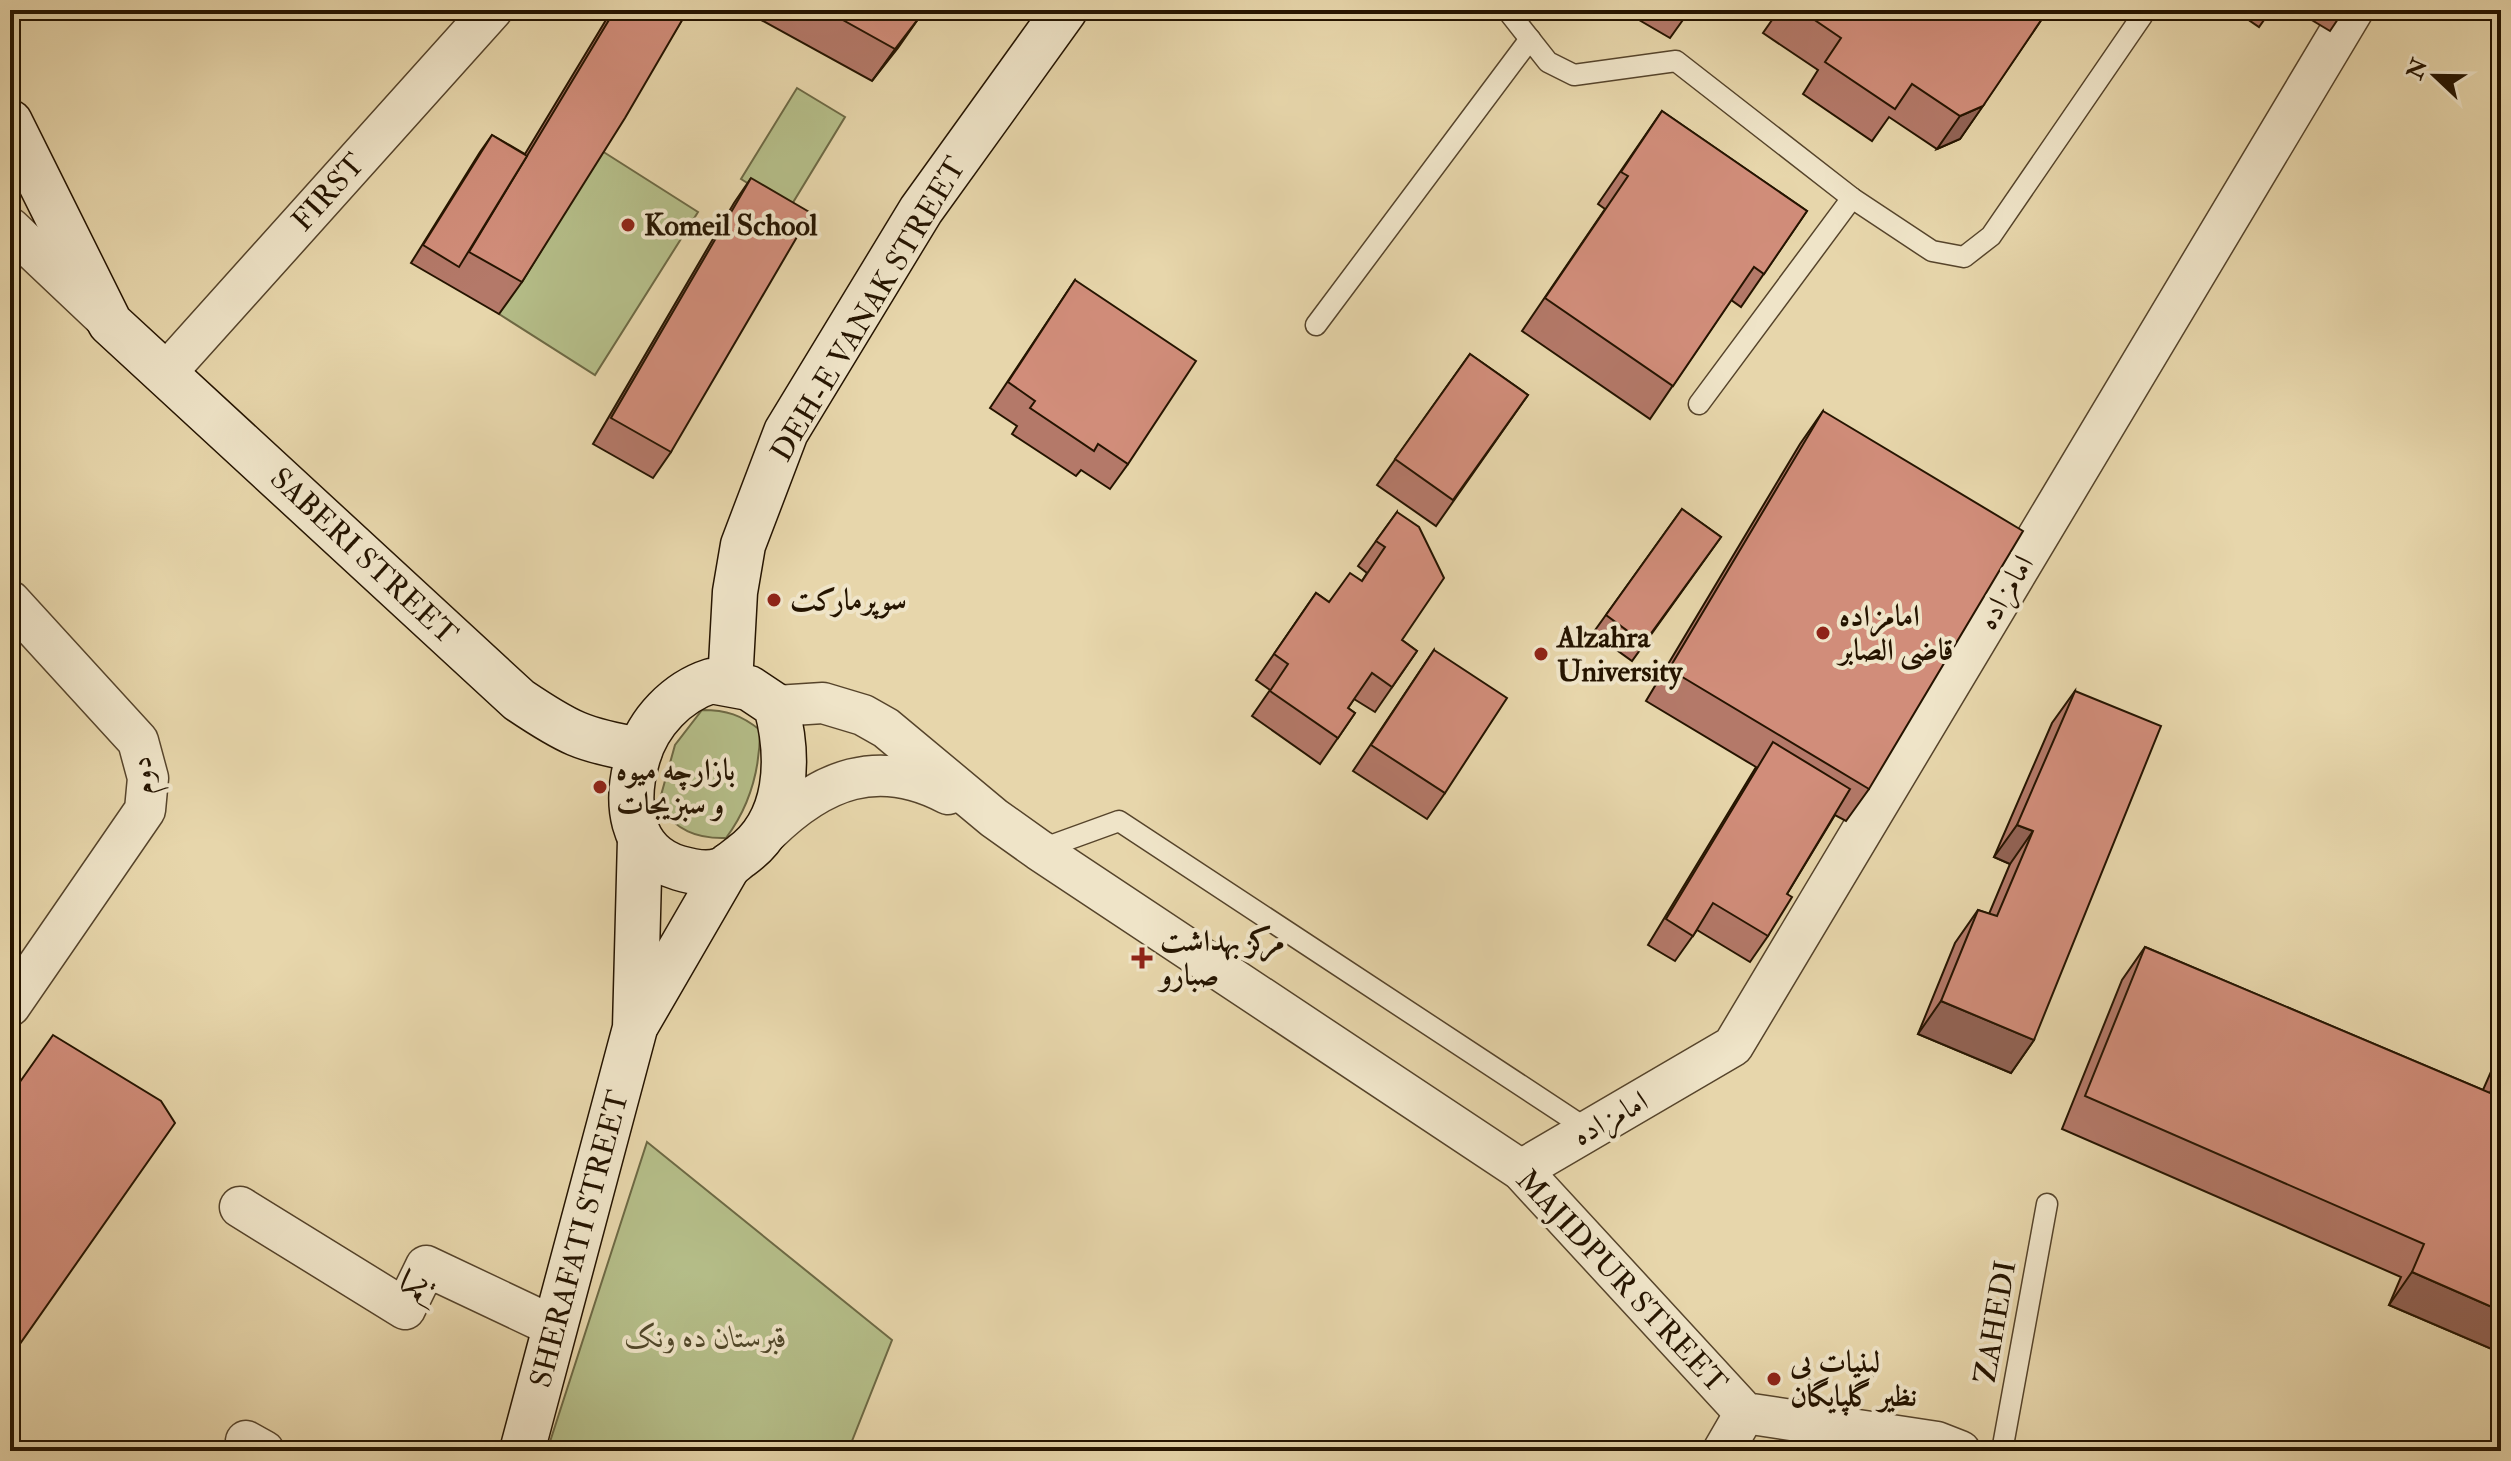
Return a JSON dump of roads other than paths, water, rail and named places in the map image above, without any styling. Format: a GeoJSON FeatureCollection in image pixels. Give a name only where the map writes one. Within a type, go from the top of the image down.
{"type":"FeatureCollection","features":[{"type":"Feature","properties":{"kind":"street","name":"FIRST"},"geometry":{"type":"LineString","coordinates":[[164,375],[492,10]]}},
{"type":"Feature","properties":{"kind":"street","name":"DEH-E VANAK STREET"},"geometry":{"type":"LineString","coordinates":[[730,683],[735,592],[743,545],[786,432],[921,210],[1065,10]]}},
{"type":"Feature","properties":{"kind":"street","name":"امامزاده"},"geometry":{"type":"LineString","coordinates":[[1521,1170],[1733,1046],[2353,10]]}},
{"type":"Feature","properties":{"kind":"street","name":"SABERI STREET"},"geometry":{"type":"LineString","coordinates":[[10,122],[110,323],[519,700],[562,729],[589,741],[640,750]]}},
{"type":"Feature","properties":{"kind":"street"},"geometry":{"type":"LineString","coordinates":[[10,228],[110,323]]}},
{"type":"Feature","properties":{"kind":"street","name":"دوم"},"geometry":{"type":"LineString","coordinates":[[10,601],[138,741],[148,778],[145,810],[10,1006]]}},
{"type":"Feature","properties":{"kind":"street"},"geometry":{"type":"LineString","coordinates":[[635,1028],[640,839],[629,803],[631,778],[640,750],[658,719],[683,693],[711,681],[730,683],[758,692],[776,706],[784,736],[784,783],[768,832]]}},
{"type":"Feature","properties":{"kind":"street"},"geometry":{"type":"LineString","coordinates":[[776,706],[823,703],[863,715],[886,728],[994,818]]}},
{"type":"Feature","properties":{"kind":"street"},"geometry":{"type":"LineString","coordinates":[[640,839],[671,866],[696,873],[723,870],[791,810],[857,778],[879,775],[911,776],[994,818]]}},
{"type":"Feature","properties":{"kind":"street","name":"MAJIDPUR STREET"},"geometry":{"type":"LineString","coordinates":[[994,818],[1521,1170],[1745,1413],[1937,1442],[1960,1451]]}},
{"type":"Feature","properties":{"kind":"street"},"geometry":{"type":"LineString","coordinates":[[635,1028],[729,865]]}},
{"type":"Feature","properties":{"kind":"street","name":"SHERAFATI STREET"},"geometry":{"type":"LineString","coordinates":[[522,1451],[635,1028]]}},
{"type":"Feature","properties":{"kind":"street","name":"یکم"},"geometry":{"type":"LineString","coordinates":[[240,1207],[405,1309],[426,1266],[555,1327]]}},
{"type":"Feature","properties":{"kind":"street"},"geometry":{"type":"LineString","coordinates":[[1723,1451],[1745,1413]]}},
{"type":"Feature","properties":{"kind":"lane"},"geometry":{"type":"LineString","coordinates":[[1507,10],[1548,62],[1574,75],[1676,61],[1852,198],[1932,251],[1964,257],[1991,236],[2142,16]]}},
{"type":"Feature","properties":{"kind":"lane"},"geometry":{"type":"LineString","coordinates":[[1316,325],[1530,39]]}},
{"type":"Feature","properties":{"kind":"lane"},"geometry":{"type":"LineString","coordinates":[[1699,404],[1852,198]]}},
{"type":"Feature","properties":{"kind":"lane"},"geometry":{"type":"LineString","coordinates":[[1039,850],[1119,821],[1587,1129]]}},
{"type":"Feature","properties":{"kind":"lane","name":"ZAHEDI"},"geometry":{"type":"LineString","coordinates":[[2002,1451],[2047,1204]]}},
{"type":"Feature","properties":{"kind":"place","name":"Komeil School"},"geometry":{"type":"Point","coordinates":[628,225]}},
{"type":"Feature","properties":{"kind":"place","name":"سوپرمارکت"},"geometry":{"type":"Point","coordinates":[774,600]}},
{"type":"Feature","properties":{"kind":"place","name":"امامزاده قاضی الصابر"},"geometry":{"type":"Point","coordinates":[1823,633]}},
{"type":"Feature","properties":{"kind":"place","name":"Alzahra University"},"geometry":{"type":"Point","coordinates":[1541,654]}},
{"type":"Feature","properties":{"kind":"place","name":"بازارچه میوه و سبزیجات"},"geometry":{"type":"Point","coordinates":[600,787]}},
{"type":"Feature","properties":{"kind":"place","name":"مرکز بهداشت صبارو"},"geometry":{"type":"Point","coordinates":[1142,958]}},
{"type":"Feature","properties":{"kind":"place","name":"لبنیات بی نظیر گلپایگان"},"geometry":{"type":"Point","coordinates":[1774,1379]}},
{"type":"Feature","properties":{"kind":"park label","name":"قبرستان ده ونک"},"geometry":{"type":"Point","coordinates":[706,1337]}}]}
